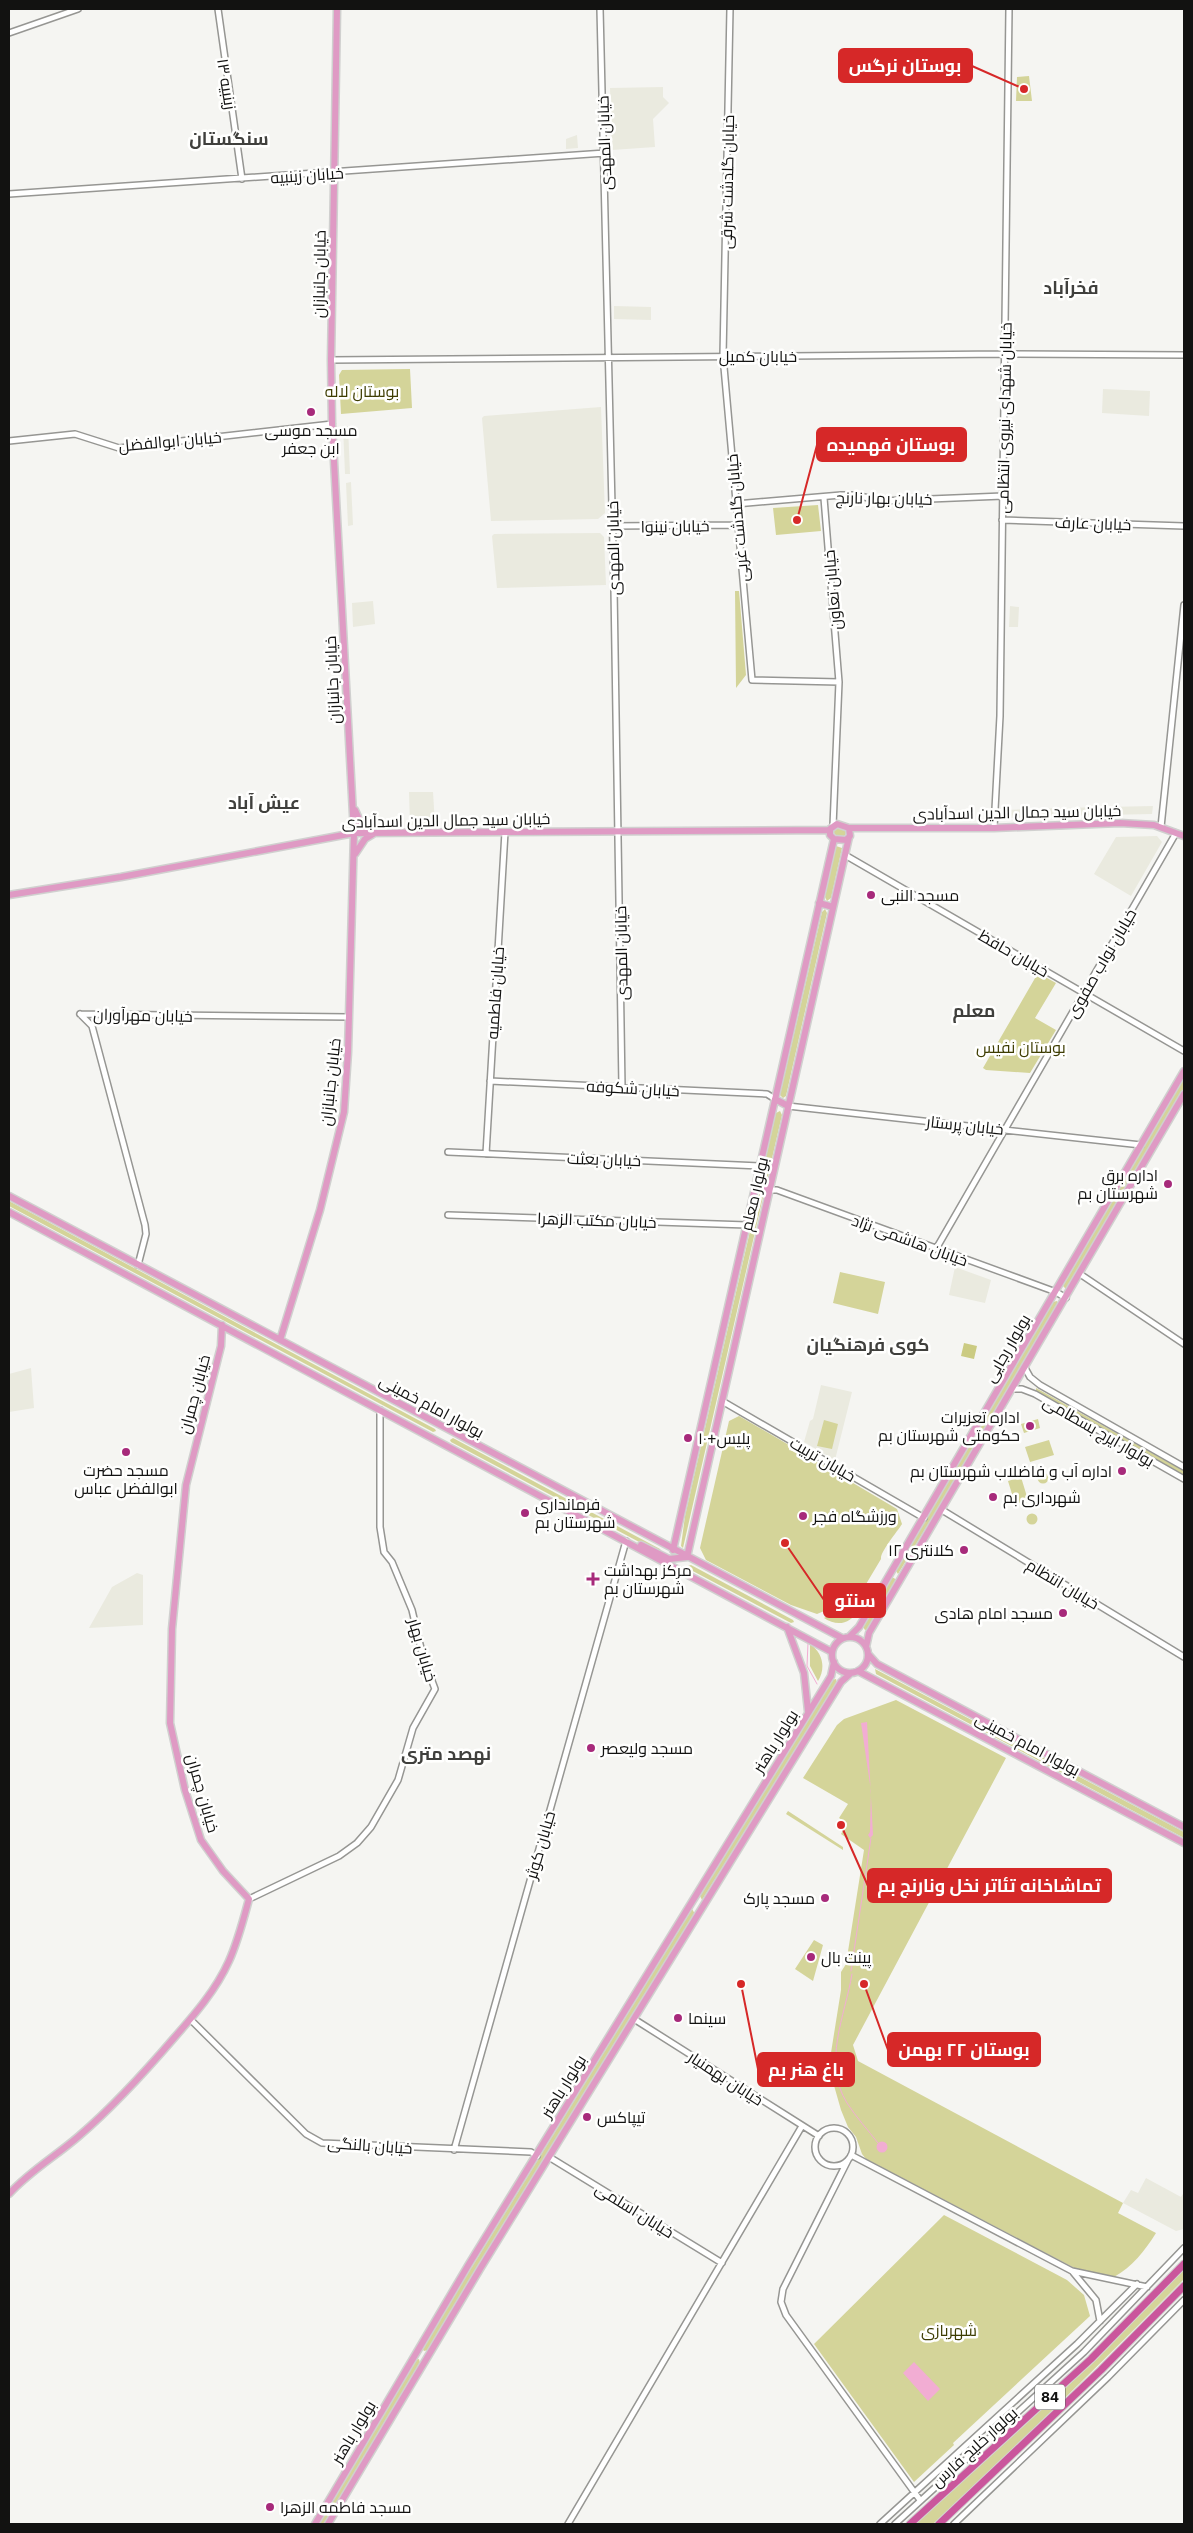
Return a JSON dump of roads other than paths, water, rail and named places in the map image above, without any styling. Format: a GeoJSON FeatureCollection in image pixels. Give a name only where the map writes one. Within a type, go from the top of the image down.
{"type":"FeatureCollection","features":[{"type":"Feature","properties":{"kind":"highway","name":"بولوار خلیج فارس"},"geometry":{"type":"LineString","coordinates":[[910,2524],[1091,2359],[1184,2264]]}},
{"type":"Feature","properties":{"kind":"highway","name":"بولوار خلیج فارس"},"geometry":{"type":"LineString","coordinates":[[939,2524],[1101,2370],[1184,2286]]}},
{"type":"Feature","properties":{"kind":"main road","name":"خیابان جانبازان"},"geometry":{"type":"LineString","coordinates":[[280,1340],[320,1210],[344,1112],[349,1016],[354,833],[332,424],[331,360],[337,9]]}},
{"type":"Feature","properties":{"kind":"main road"},"geometry":{"type":"LineString","coordinates":[[353,805],[362,826],[376,832],[366,840],[354,858]]}},
{"type":"Feature","properties":{"kind":"main road","name":"خیابان سید جمال الدین اسدآبادی"},"geometry":{"type":"LineString","coordinates":[[849,828],[994,828],[1120,823],[1161,827],[1184,836]]}},
{"type":"Feature","properties":{"kind":"main road"},"geometry":{"type":"LineString","coordinates":[[844,825],[849,828],[849,837],[843,840],[834,839],[830,835],[831,828],[844,825]]}},
{"type":"Feature","properties":{"kind":"main road","name":"خیابان سید جمال الدین اسدآبادی"},"geometry":{"type":"LineString","coordinates":[[9,895],[121,877],[354,833],[619,832],[831,828]]}},
{"type":"Feature","properties":{"kind":"main road","name":"بولوار معلم"},"geometry":{"type":"LineString","coordinates":[[687,1557],[849,837]]}},
{"type":"Feature","properties":{"kind":"main road","name":"بولوار معلم"},"geometry":{"type":"LineString","coordinates":[[673,1550],[834,839]]}},
{"type":"Feature","properties":{"kind":"main road"},"geometry":{"type":"LineString","coordinates":[[819,903],[833,907]]}},
{"type":"Feature","properties":{"kind":"main road","name":"بولوار رجایی"},"geometry":{"type":"LineString","coordinates":[[846,1637],[859,1627],[894,1569],[1053,1291],[1184,1071]]}},
{"type":"Feature","properties":{"kind":"main road","name":"بولوار رجایی"},"geometry":{"type":"LineString","coordinates":[[867,1650],[869,1633],[1184,1094]]}},
{"type":"Feature","properties":{"kind":"main road"},"geometry":{"type":"LineString","coordinates":[[775,1099],[788,1106]]}},
{"type":"Feature","properties":{"kind":"main road"},"geometry":{"type":"LineString","coordinates":[[1167,1101],[1177,1107]]}},
{"type":"Feature","properties":{"kind":"main road"},"geometry":{"type":"LineString","coordinates":[[755,1186],[770,1190]]}},
{"type":"Feature","properties":{"kind":"main road","name":"بولوار امام خمینی"},"geometry":{"type":"LineString","coordinates":[[9,1196],[803,1619],[846,1637]]}},
{"type":"Feature","properties":{"kind":"main road","name":"بولوار امام خمینی"},"geometry":{"type":"LineString","coordinates":[[9,1212],[832,1652]]}},
{"type":"Feature","properties":{"kind":"main road","name":"خیابان چمران"},"geometry":{"type":"LineString","coordinates":[[222,1325],[221,1346],[186,1486],[172,1629],[170,1723],[185,1790],[201,1840],[223,1871],[249,1899]]}},
{"type":"Feature","properties":{"kind":"main road"},"geometry":{"type":"LineString","coordinates":[[440,1441],[446,1429]]}},
{"type":"Feature","properties":{"kind":"main road"},"geometry":{"type":"LineString","coordinates":[[587,1520],[597,1522],[669,1558],[687,1557]]}},
{"type":"Feature","properties":{"kind":"main road"},"geometry":{"type":"LineString","coordinates":[[665,1545],[669,1558]]}},
{"type":"Feature","properties":{"kind":"main road"},"geometry":{"type":"LineString","coordinates":[[673,1550],[684,1572]]}},
{"type":"Feature","properties":{"kind":"main road"},"geometry":{"type":"LineString","coordinates":[[894,1569],[896,1577],[904,1575]]}},
{"type":"Feature","properties":{"kind":"main road"},"geometry":{"type":"LineString","coordinates":[[796,1632],[803,1619]]}},
{"type":"Feature","properties":{"kind":"main road"},"geometry":{"type":"LineString","coordinates":[[786,1626],[802,1667],[808,1713]]}},
{"type":"Feature","properties":{"kind":"main road"},"geometry":{"type":"LineString","coordinates":[[846,1637],[859,1639],[867,1650],[866,1664],[854,1672],[841,1670],[834,1662],[832,1652],[834,1645],[846,1637]]}},
{"type":"Feature","properties":{"kind":"main road","name":"بولوار امام خمینی"},"geometry":{"type":"LineString","coordinates":[[867,1650],[879,1665],[1184,1827]]}},
{"type":"Feature","properties":{"kind":"main road","name":"بولوار باهنر"},"geometry":{"type":"LineString","coordinates":[[315,2524],[416,2352],[831,1676],[834,1662]]}},
{"type":"Feature","properties":{"kind":"main road"},"geometry":{"type":"LineString","coordinates":[[873,1677],[879,1665]]}},
{"type":"Feature","properties":{"kind":"main road","name":"بولوار امام خمینی"},"geometry":{"type":"LineString","coordinates":[[854,1672],[873,1677],[1184,1843]]}},
{"type":"Feature","properties":{"kind":"main road","name":"بولوار باهنر"},"geometry":{"type":"LineString","coordinates":[[328,2524],[426,2358],[841,1682],[854,1672]]}},
{"type":"Feature","properties":{"kind":"main road"},"geometry":{"type":"LineString","coordinates":[[9,2194],[23,2178],[69,2145],[103,2116],[135,2084],[190,2020],[212,1992],[229,1962],[241,1932],[249,1899]]}},
{"type":"Feature","properties":{"kind":"main road"},"geometry":{"type":"LineString","coordinates":[[692,1902],[702,1908]]}},
{"type":"Feature","properties":{"kind":"main road"},"geometry":{"type":"LineString","coordinates":[[416,2352],[426,2358]]}},
{"type":"Feature","properties":{"kind":"street"},"geometry":{"type":"LineString","coordinates":[[9,33],[78,9]]}},
{"type":"Feature","properties":{"kind":"street","name":"زینبیه ۱۳"},"geometry":{"type":"LineString","coordinates":[[218,9],[242,179]]}},
{"type":"Feature","properties":{"kind":"street","name":"خیابان المهدی"},"geometry":{"type":"LineString","coordinates":[[600,9],[613,526],[622,1087]]}},
{"type":"Feature","properties":{"kind":"street","name":"خیابان گلدشت شرقی"},"geometry":{"type":"LineString","coordinates":[[723,356],[730,9]]}},
{"type":"Feature","properties":{"kind":"street","name":"خیابان شهدای نیروی انتظامی"},"geometry":{"type":"LineString","coordinates":[[994,828],[1000,716],[1009,9]]}},
{"type":"Feature","properties":{"kind":"street","name":"خیابان زینبیه"},"geometry":{"type":"LineString","coordinates":[[9,194],[605,153]]}},
{"type":"Feature","properties":{"kind":"street","name":"خیابان کمیل"},"geometry":{"type":"LineString","coordinates":[[331,360],[1005,354],[1184,355]]}},
{"type":"Feature","properties":{"kind":"street","name":"خیابان گلدشت غربی"},"geometry":{"type":"LineString","coordinates":[[723,356],[752,680],[839,682]]}},
{"type":"Feature","properties":{"kind":"street","name":"خیابان ابوالفضل"},"geometry":{"type":"LineString","coordinates":[[9,441],[75,434],[119,448],[332,424]]}},
{"type":"Feature","properties":{"kind":"street","name":"خیابان بهار نارنج"},"geometry":{"type":"LineString","coordinates":[[736,504],[856,495],[881,501],[1003,496]]}},
{"type":"Feature","properties":{"kind":"street","name":"خیابان تعاون"},"geometry":{"type":"LineString","coordinates":[[824,498],[839,682],[831,828]]}},
{"type":"Feature","properties":{"kind":"street","name":"خیابان عارف"},"geometry":{"type":"LineString","coordinates":[[1002,520],[1184,526]]}},
{"type":"Feature","properties":{"kind":"street","name":"خیابان نینوا"},"geometry":{"type":"LineString","coordinates":[[613,526],[738,525]]}},
{"type":"Feature","properties":{"kind":"street"},"geometry":{"type":"LineString","coordinates":[[1161,827],[1184,605]]}},
{"type":"Feature","properties":{"kind":"street","name":"خیابان فاطمیه"},"geometry":{"type":"LineString","coordinates":[[486,1154],[505,832]]}},
{"type":"Feature","properties":{"kind":"street","name":"خیابان نواب صفوی"},"geometry":{"type":"LineString","coordinates":[[936,1250],[1176,833]]}},
{"type":"Feature","properties":{"kind":"street","name":"خیابان حافظ"},"geometry":{"type":"LineString","coordinates":[[845,855],[1184,1051]]}},
{"type":"Feature","properties":{"kind":"street","name":"خیابان مهرآوران"},"geometry":{"type":"LineString","coordinates":[[138,1264],[146,1234],[145,1225],[92,1026],[80,1014],[349,1016]]}},
{"type":"Feature","properties":{"kind":"street","name":"خیابان شکوفه"},"geometry":{"type":"LineString","coordinates":[[490,1081],[767,1094],[775,1099]]}},
{"type":"Feature","properties":{"kind":"street","name":"خیابان پرستار"},"geometry":{"type":"LineString","coordinates":[[788,1106],[1141,1145]]}},
{"type":"Feature","properties":{"kind":"street","name":"خیابان بعثت"},"geometry":{"type":"LineString","coordinates":[[448,1152],[760,1166]]}},
{"type":"Feature","properties":{"kind":"street","name":"خیابان هاشمی نژاد"},"geometry":{"type":"LineString","coordinates":[[770,1190],[777,1190],[936,1250],[1053,1291],[1066,1298]]}},
{"type":"Feature","properties":{"kind":"street","name":"خیابان مکتب الزهرا"},"geometry":{"type":"LineString","coordinates":[[448,1215],[747,1225]]}},
{"type":"Feature","properties":{"kind":"street"},"geometry":{"type":"LineString","coordinates":[[1080,1274],[1184,1344]]}},
{"type":"Feature","properties":{"kind":"street","name":"بولوار ایرج بسطامی"},"geometry":{"type":"LineString","coordinates":[[1025,1368],[1030,1377],[1040,1385],[1184,1467]]}},
{"type":"Feature","properties":{"kind":"street"},"geometry":{"type":"LineString","coordinates":[[1034,1394],[1033,1387],[1040,1385]]}},
{"type":"Feature","properties":{"kind":"street","name":"بولوار ایرج بسطامی"},"geometry":{"type":"LineString","coordinates":[[1012,1389],[1022,1389],[1034,1394],[1184,1479]]}},
{"type":"Feature","properties":{"kind":"street","name":"خیابان تربیت"},"geometry":{"type":"LineString","coordinates":[[722,1402],[924,1518]]}},
{"type":"Feature","properties":{"kind":"street","name":"خیابان بهار"},"geometry":{"type":"LineString","coordinates":[[249,1899],[339,1856],[357,1844],[371,1827],[398,1780],[413,1728],[435,1689],[423,1657],[412,1610],[392,1562],[384,1552],[382,1544],[380,1527],[380,1410]]}},
{"type":"Feature","properties":{"kind":"street","name":"خیابان انتظام"},"geometry":{"type":"LineString","coordinates":[[942,1510],[1184,1657]]}},
{"type":"Feature","properties":{"kind":"street","name":"خیابان کوثر"},"geometry":{"type":"LineString","coordinates":[[454,2150],[626,1541]]}},
{"type":"Feature","properties":{"kind":"street","name":"خیابان بهمنیار"},"geometry":{"type":"LineString","coordinates":[[634,2019],[819,2136]]}},
{"type":"Feature","properties":{"kind":"street","name":"خیابان بالنگی"},"geometry":{"type":"LineString","coordinates":[[190,2020],[306,2134],[322,2143],[531,2152],[537,2156]]}},
{"type":"Feature","properties":{"kind":"street"},"geometry":{"type":"LineString","coordinates":[[568,2524],[802,2126]]}},
{"type":"Feature","properties":{"kind":"street"},"geometry":{"type":"LineString","coordinates":[[848,2160],[836,2166],[824,2162],[816,2152],[819,2136],[830,2129],[846,2132],[853,2142],[852,2155],[783,2288],[782,2307],[786,2316],[920,2500]]}},
{"type":"Feature","properties":{"kind":"street"},"geometry":{"type":"LineString","coordinates":[[852,2155],[1072,2271],[1137,2284],[1147,2288]]}},
{"type":"Feature","properties":{"kind":"street","name":"خیابان اسلمی"},"geometry":{"type":"LineString","coordinates":[[549,2158],[722,2263]]}},
{"type":"Feature","properties":{"kind":"street"},"geometry":{"type":"LineString","coordinates":[[895,2524],[1078,2358],[1184,2248]]}},
{"type":"Feature","properties":{"kind":"street"},"geometry":{"type":"LineString","coordinates":[[1072,2271],[1096,2300],[1100,2321]]}},
{"type":"Feature","properties":{"kind":"street"},"geometry":{"type":"LineString","coordinates":[[880,2524],[1100,2321],[1137,2284]]}},
{"type":"Feature","properties":{"kind":"street"},"geometry":{"type":"LineString","coordinates":[[954,2524],[1108,2377],[1184,2301],[1173,2297]]}},
{"type":"Feature","properties":{"kind":"waterway"},"geometry":{"type":"LineString","coordinates":[[808,1643],[807,1666],[817,1684]]}},
{"type":"Feature","properties":{"kind":"waterway"},"geometry":{"type":"LineString","coordinates":[[851,1971],[871,1838]]}},
{"type":"Feature","properties":{"kind":"waterway"},"geometry":{"type":"LineString","coordinates":[[852,1974],[838,2039],[836,2072],[840,2088],[847,2103],[878,2143]]}},
{"type":"Feature","properties":{"kind":"place","name":"بوستان نرگس"},"geometry":{"type":"Point","coordinates":[1024,89]}},
{"type":"Feature","properties":{"kind":"place","name":"مسجد موسی ابن جعفر"},"geometry":{"type":"Point","coordinates":[311,412]}},
{"type":"Feature","properties":{"kind":"place","name":"بوستان فهمیده"},"geometry":{"type":"Point","coordinates":[797,520]}},
{"type":"Feature","properties":{"kind":"place","name":"مسجد النبی"},"geometry":{"type":"Point","coordinates":[871,895]}},
{"type":"Feature","properties":{"kind":"place","name":"اداره برق شهرستان بم"},"geometry":{"type":"Point","coordinates":[1168,1184]}},
{"type":"Feature","properties":{"kind":"place","name":"اداره تعزیرات حکومتی شهرستان بم"},"geometry":{"type":"Point","coordinates":[1030,1426]}},
{"type":"Feature","properties":{"kind":"place","name":"پلیس+۱۰"},"geometry":{"type":"Point","coordinates":[688,1438]}},
{"type":"Feature","properties":{"kind":"place","name":"مسجد حضرت ابوالفضل عباس"},"geometry":{"type":"Point","coordinates":[126,1452]}},
{"type":"Feature","properties":{"kind":"place","name":"اداره آب و فاضلاب شهرستان بم"},"geometry":{"type":"Point","coordinates":[1122,1471]}},
{"type":"Feature","properties":{"kind":"place","name":"شهرداری بم"},"geometry":{"type":"Point","coordinates":[993,1497]}},
{"type":"Feature","properties":{"kind":"place","name":"فرمانداری شهرستان بم"},"geometry":{"type":"Point","coordinates":[525,1513]}},
{"type":"Feature","properties":{"kind":"place","name":"ورزشگاه فجر"},"geometry":{"type":"Point","coordinates":[803,1516]}},
{"type":"Feature","properties":{"kind":"place","name":"سنتو"},"geometry":{"type":"Point","coordinates":[785,1543]}},
{"type":"Feature","properties":{"kind":"place","name":"کلانتری ۱۲"},"geometry":{"type":"Point","coordinates":[964,1550]}},
{"type":"Feature","properties":{"kind":"place","name":"مرکز بهداشت شهرستان بم"},"geometry":{"type":"Point","coordinates":[593,1579]}},
{"type":"Feature","properties":{"kind":"place","name":"مسجد امام هادی"},"geometry":{"type":"Point","coordinates":[1063,1613]}},
{"type":"Feature","properties":{"kind":"place","name":"مسجد ولیعصر"},"geometry":{"type":"Point","coordinates":[591,1748]}},
{"type":"Feature","properties":{"kind":"place","name":"تماشاخانه تئاتر نخل ونارنج بم"},"geometry":{"type":"Point","coordinates":[841,1825]}},
{"type":"Feature","properties":{"kind":"place","name":"مسجد پارک"},"geometry":{"type":"Point","coordinates":[825,1898]}},
{"type":"Feature","properties":{"kind":"place","name":"پینت بال"},"geometry":{"type":"Point","coordinates":[811,1957]}},
{"type":"Feature","properties":{"kind":"place","name":"باغ هنر بم"},"geometry":{"type":"Point","coordinates":[741,1984]}},
{"type":"Feature","properties":{"kind":"place","name":"بوستان ۲۲ بهمن"},"geometry":{"type":"Point","coordinates":[864,1984]}},
{"type":"Feature","properties":{"kind":"place","name":"سینما"},"geometry":{"type":"Point","coordinates":[678,2018]}},
{"type":"Feature","properties":{"kind":"place","name":"تیپاکس"},"geometry":{"type":"Point","coordinates":[587,2117]}},
{"type":"Feature","properties":{"kind":"place","name":"مسجد فاطمه الزهرا"},"geometry":{"type":"Point","coordinates":[270,2507]}},
{"type":"Feature","properties":{"kind":"district","name":"سنگستان"},"geometry":{"type":"Point","coordinates":[229,139]}},
{"type":"Feature","properties":{"kind":"district","name":"فخرآباد"},"geometry":{"type":"Point","coordinates":[1071,288]}},
{"type":"Feature","properties":{"kind":"district","name":"عیش آباد"},"geometry":{"type":"Point","coordinates":[264,803]}},
{"type":"Feature","properties":{"kind":"district","name":"معلم"},"geometry":{"type":"Point","coordinates":[974,1011]}},
{"type":"Feature","properties":{"kind":"district","name":"کوی فرهنگیان"},"geometry":{"type":"Point","coordinates":[868,1345]}},
{"type":"Feature","properties":{"kind":"district","name":"نهصد متری"},"geometry":{"type":"Point","coordinates":[446,1754]}},
{"type":"Feature","properties":{"kind":"park label","name":"بوستان لاله"},"geometry":{"type":"Point","coordinates":[362,391]}},
{"type":"Feature","properties":{"kind":"park label","name":"بوستان نفیس"},"geometry":{"type":"Point","coordinates":[1021,1047]}},
{"type":"Feature","properties":{"kind":"park label","name":"شهربازی"},"geometry":{"type":"Point","coordinates":[949,2330]}}]}
